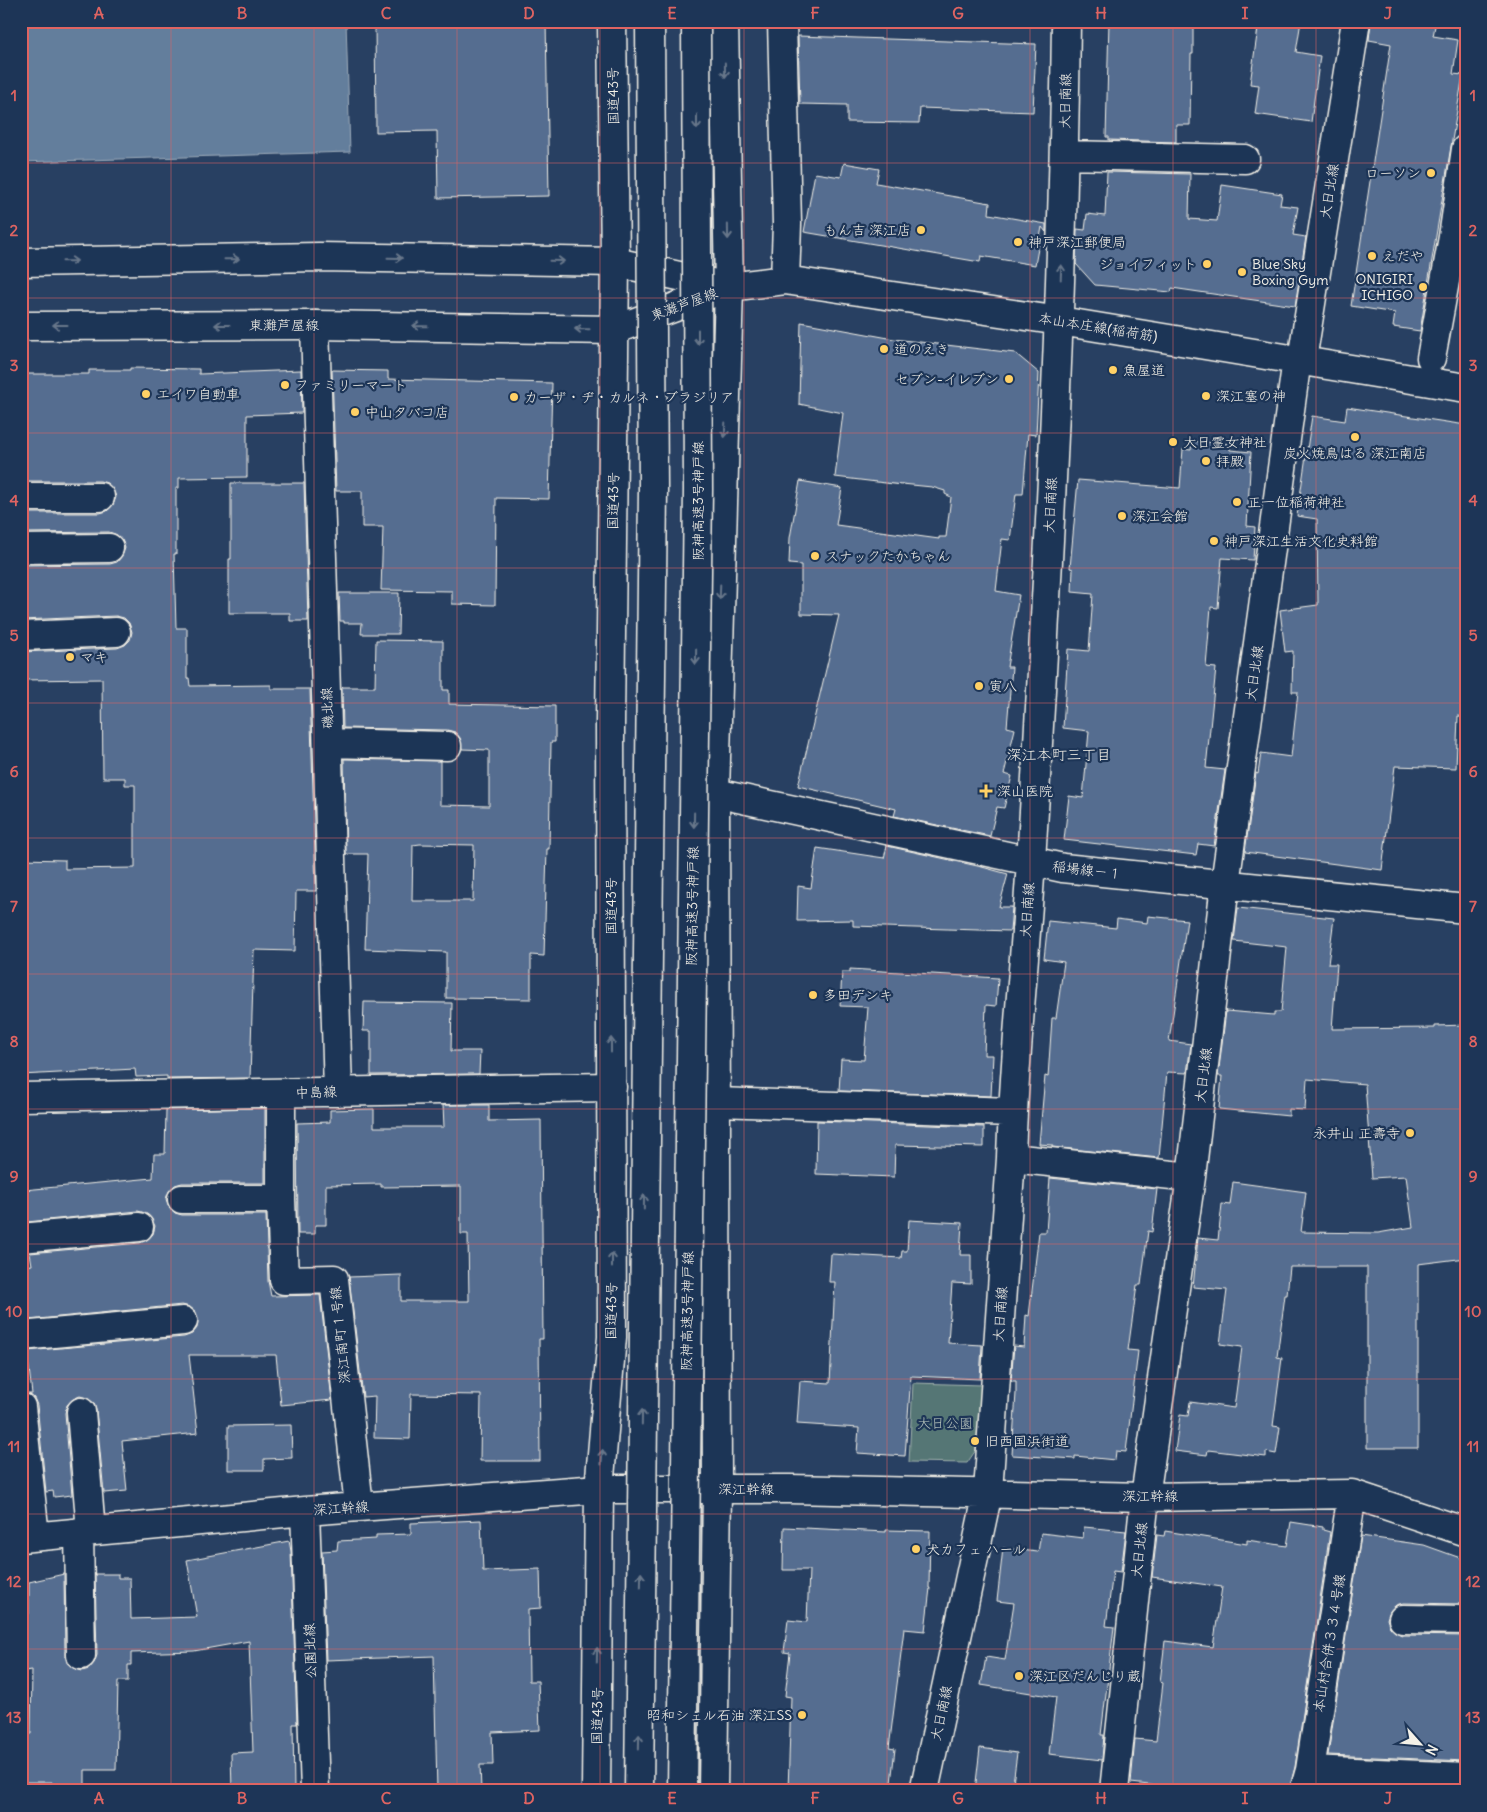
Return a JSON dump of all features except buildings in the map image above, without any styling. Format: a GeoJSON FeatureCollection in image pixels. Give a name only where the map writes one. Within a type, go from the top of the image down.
{"type":"FeatureCollection","features":[{"type":"Feature","properties":{"kind":"main road","name":"国道43号"},"geometry":{"type":"LineString","coordinates":[[596,1791],[599,1489],[612,1337],[610,726],[615,262],[612,21]]}},
{"type":"Feature","properties":{"kind":"main road"},"geometry":{"type":"LineString","coordinates":[[639,1791],[653,489],[650,21]]}},
{"type":"Feature","properties":{"kind":"main road","name":"阪神高速3号神戸線"},"geometry":{"type":"LineString","coordinates":[[682,1791],[698,490],[696,21]]}},
{"type":"Feature","properties":{"kind":"main road"},"geometry":{"type":"LineString","coordinates":[[713,1791],[717,1489],[715,793],[729,287],[724,21]]}},
{"type":"Feature","properties":{"kind":"main road"},"geometry":{"type":"LineString","coordinates":[[782,21],[787,224],[785,280]]}},
{"type":"Feature","properties":{"kind":"main road","name":"大日南線"},"geometry":{"type":"LineString","coordinates":[[924,1791],[988,1492],[1011,1158],[1012,1112],[1031,862],[1060,321],[1065,155],[1066,21]]}},
{"type":"Feature","properties":{"kind":"main road","name":"大日北線"},"geometry":{"type":"LineString","coordinates":[[1114,1791],[1145,1497],[1191,1176],[1225,884],[1300,359],[1356,21]]}},
{"type":"Feature","properties":{"kind":"main road"},"geometry":{"type":"LineString","coordinates":[[1431,358],[1454,236],[1466,149]]}},
{"type":"Feature","properties":{"kind":"main road"},"geometry":{"type":"LineString","coordinates":[[1065,155],[1245,159]]}},
{"type":"Feature","properties":{"kind":"main road"},"geometry":{"type":"LineString","coordinates":[[1456,386],[1466,210]]}},
{"type":"Feature","properties":{"kind":"main road","name":"東灘芦屋線"},"geometry":{"type":"LineString","coordinates":[[21,262],[319,257],[615,262],[729,287]]}},
{"type":"Feature","properties":{"kind":"main road","name":"本山本庄線(稲荷筋)"},"geometry":{"type":"LineString","coordinates":[[729,287],[785,280],[1060,321],[1456,386]]}},
{"type":"Feature","properties":{"kind":"main road","name":"東灘芦屋線"},"geometry":{"type":"LineString","coordinates":[[21,326],[316,325],[614,330],[729,287]]}},
{"type":"Feature","properties":{"kind":"main road","name":"磯北線"},"geometry":{"type":"LineString","coordinates":[[316,325],[338,1092]]}},
{"type":"Feature","properties":{"kind":"main road"},"geometry":{"type":"LineString","coordinates":[[21,498],[100,497]]}},
{"type":"Feature","properties":{"kind":"main road"},"geometry":{"type":"LineString","coordinates":[[21,549],[110,548]]}},
{"type":"Feature","properties":{"kind":"main road"},"geometry":{"type":"LineString","coordinates":[[21,636],[116,632]]}},
{"type":"Feature","properties":{"kind":"main road"},"geometry":{"type":"LineString","coordinates":[[329,743],[447,746]]}},
{"type":"Feature","properties":{"kind":"main road","name":"稲場線－１"},"geometry":{"type":"LineString","coordinates":[[715,793],[1063,868],[1466,909]]}},
{"type":"Feature","properties":{"kind":"main road","name":"中島線"},"geometry":{"type":"LineString","coordinates":[[21,1097],[612,1087]]}},
{"type":"Feature","properties":{"kind":"main road","name":"深江南町１号線"},"geometry":{"type":"LineString","coordinates":[[281,1094],[281,1199],[284,1280],[334,1279],[359,1506]]}},
{"type":"Feature","properties":{"kind":"main road"},"geometry":{"type":"LineString","coordinates":[[716,1102],[1012,1112]]}},
{"type":"Feature","properties":{"kind":"main road"},"geometry":{"type":"LineString","coordinates":[[1011,1158],[1191,1176]]}},
{"type":"Feature","properties":{"kind":"main road"},"geometry":{"type":"LineString","coordinates":[[182,1199],[281,1199]]}},
{"type":"Feature","properties":{"kind":"main road"},"geometry":{"type":"LineString","coordinates":[[21,1238],[139,1228]]}},
{"type":"Feature","properties":{"kind":"main road"},"geometry":{"type":"LineString","coordinates":[[21,1336],[183,1321]]}},
{"type":"Feature","properties":{"kind":"main road"},"geometry":{"type":"LineString","coordinates":[[21,1407],[28,1537]]}},
{"type":"Feature","properties":{"kind":"main road"},"geometry":{"type":"LineString","coordinates":[[81,1412],[85,1531],[81,1655]]}},
{"type":"Feature","properties":{"kind":"main road","name":"深江幹線"},"geometry":{"type":"LineString","coordinates":[[28,1537],[305,1510],[599,1489],[988,1492],[1145,1497],[1352,1494],[1466,1532]]}},
{"type":"Feature","properties":{"kind":"main road","name":"本山村合併３３４号線"},"geometry":{"type":"LineString","coordinates":[[1307,1780],[1352,1494]]}},
{"type":"Feature","properties":{"kind":"main road","name":"公園北線"},"geometry":{"type":"LineString","coordinates":[[305,1510],[316,1791]]}},
{"type":"Feature","properties":{"kind":"main road"},"geometry":{"type":"LineString","coordinates":[[1403,1619],[1466,1620]]}},
{"type":"Feature","properties":{"kind":"main road"},"geometry":{"type":"LineString","coordinates":[[1307,1780],[1466,1777]]}},
{"type":"Feature","properties":{"kind":"green space","name":"大日公園"},"geometry":{"type":"Polygon","coordinates":[[[913,1383],[982,1385],[978,1447],[967,1463],[909,1462],[913,1383]]]}},
{"type":"Feature","properties":{"kind":"water"},"geometry":{"type":"Polygon","coordinates":[[[21,21],[346,21],[350,152],[21,162],[21,21]]]}},
{"type":"Feature","properties":{"kind":"place","name":"ローソン"},"geometry":{"type":"Point","coordinates":[1431,173]}},
{"type":"Feature","properties":{"kind":"place","name":"もん吉 深江店"},"geometry":{"type":"Point","coordinates":[921,230]}},
{"type":"Feature","properties":{"kind":"place","name":"神戸深江郵便局"},"geometry":{"type":"Point","coordinates":[1018,242]}},
{"type":"Feature","properties":{"kind":"place","name":"えだや"},"geometry":{"type":"Point","coordinates":[1372,256]}},
{"type":"Feature","properties":{"kind":"place","name":"ジョイフィット"},"geometry":{"type":"Point","coordinates":[1207,264]}},
{"type":"Feature","properties":{"kind":"place","name":"Blue Sky Boxing Gym"},"geometry":{"type":"Point","coordinates":[1242,272]}},
{"type":"Feature","properties":{"kind":"place","name":"ONIGIRI ICHIGO"},"geometry":{"type":"Point","coordinates":[1423,287]}},
{"type":"Feature","properties":{"kind":"place","name":"道のえき"},"geometry":{"type":"Point","coordinates":[884,349]}},
{"type":"Feature","properties":{"kind":"place","name":"魚屋道"},"geometry":{"type":"Point","coordinates":[1113,370]}},
{"type":"Feature","properties":{"kind":"place","name":"セブン-イレブン"},"geometry":{"type":"Point","coordinates":[1009,379]}},
{"type":"Feature","properties":{"kind":"place","name":"ファミリーマート"},"geometry":{"type":"Point","coordinates":[285,385]}},
{"type":"Feature","properties":{"kind":"place","name":"エイワ自動車"},"geometry":{"type":"Point","coordinates":[146,394]}},
{"type":"Feature","properties":{"kind":"place","name":"深江塞の神"},"geometry":{"type":"Point","coordinates":[1206,396]}},
{"type":"Feature","properties":{"kind":"place","name":"カーザ・ヂ・カルネ・ブラジリア"},"geometry":{"type":"Point","coordinates":[514,397]}},
{"type":"Feature","properties":{"kind":"place","name":"中山タバコ店"},"geometry":{"type":"Point","coordinates":[355,412]}},
{"type":"Feature","properties":{"kind":"place","name":"炭火焼鳥はる 深江南店"},"geometry":{"type":"Point","coordinates":[1355,437]}},
{"type":"Feature","properties":{"kind":"place","name":"大日霊女神社"},"geometry":{"type":"Point","coordinates":[1173,442]}},
{"type":"Feature","properties":{"kind":"place","name":"拝殿"},"geometry":{"type":"Point","coordinates":[1206,461]}},
{"type":"Feature","properties":{"kind":"place","name":"正一位稲荷神社"},"geometry":{"type":"Point","coordinates":[1237,502]}},
{"type":"Feature","properties":{"kind":"place","name":"深江会館"},"geometry":{"type":"Point","coordinates":[1122,516]}},
{"type":"Feature","properties":{"kind":"place","name":"神戸深江生活文化史料館"},"geometry":{"type":"Point","coordinates":[1214,541]}},
{"type":"Feature","properties":{"kind":"place","name":"スナックたかちゃん"},"geometry":{"type":"Point","coordinates":[815,556]}},
{"type":"Feature","properties":{"kind":"place","name":"マキ"},"geometry":{"type":"Point","coordinates":[70,657]}},
{"type":"Feature","properties":{"kind":"place","name":"寅八"},"geometry":{"type":"Point","coordinates":[979,686]}},
{"type":"Feature","properties":{"kind":"place","name":"深山医院"},"geometry":{"type":"Point","coordinates":[986,791]}},
{"type":"Feature","properties":{"kind":"place","name":"多田デンキ"},"geometry":{"type":"Point","coordinates":[813,995]}},
{"type":"Feature","properties":{"kind":"place","name":"永井山 正壽寺"},"geometry":{"type":"Point","coordinates":[1410,1133]}},
{"type":"Feature","properties":{"kind":"place","name":"旧西国浜街道"},"geometry":{"type":"Point","coordinates":[975,1441]}},
{"type":"Feature","properties":{"kind":"place","name":"犬カフェ ハール"},"geometry":{"type":"Point","coordinates":[916,1549]}},
{"type":"Feature","properties":{"kind":"place","name":"深江区だんじり蔵"},"geometry":{"type":"Point","coordinates":[1019,1676]}},
{"type":"Feature","properties":{"kind":"place","name":"昭和シェル石油 深江SS"},"geometry":{"type":"Point","coordinates":[802,1715]}},
{"type":"Feature","properties":{"kind":"district","name":"深江本町三丁目"},"geometry":{"type":"Point","coordinates":[1059,755]}}]}
